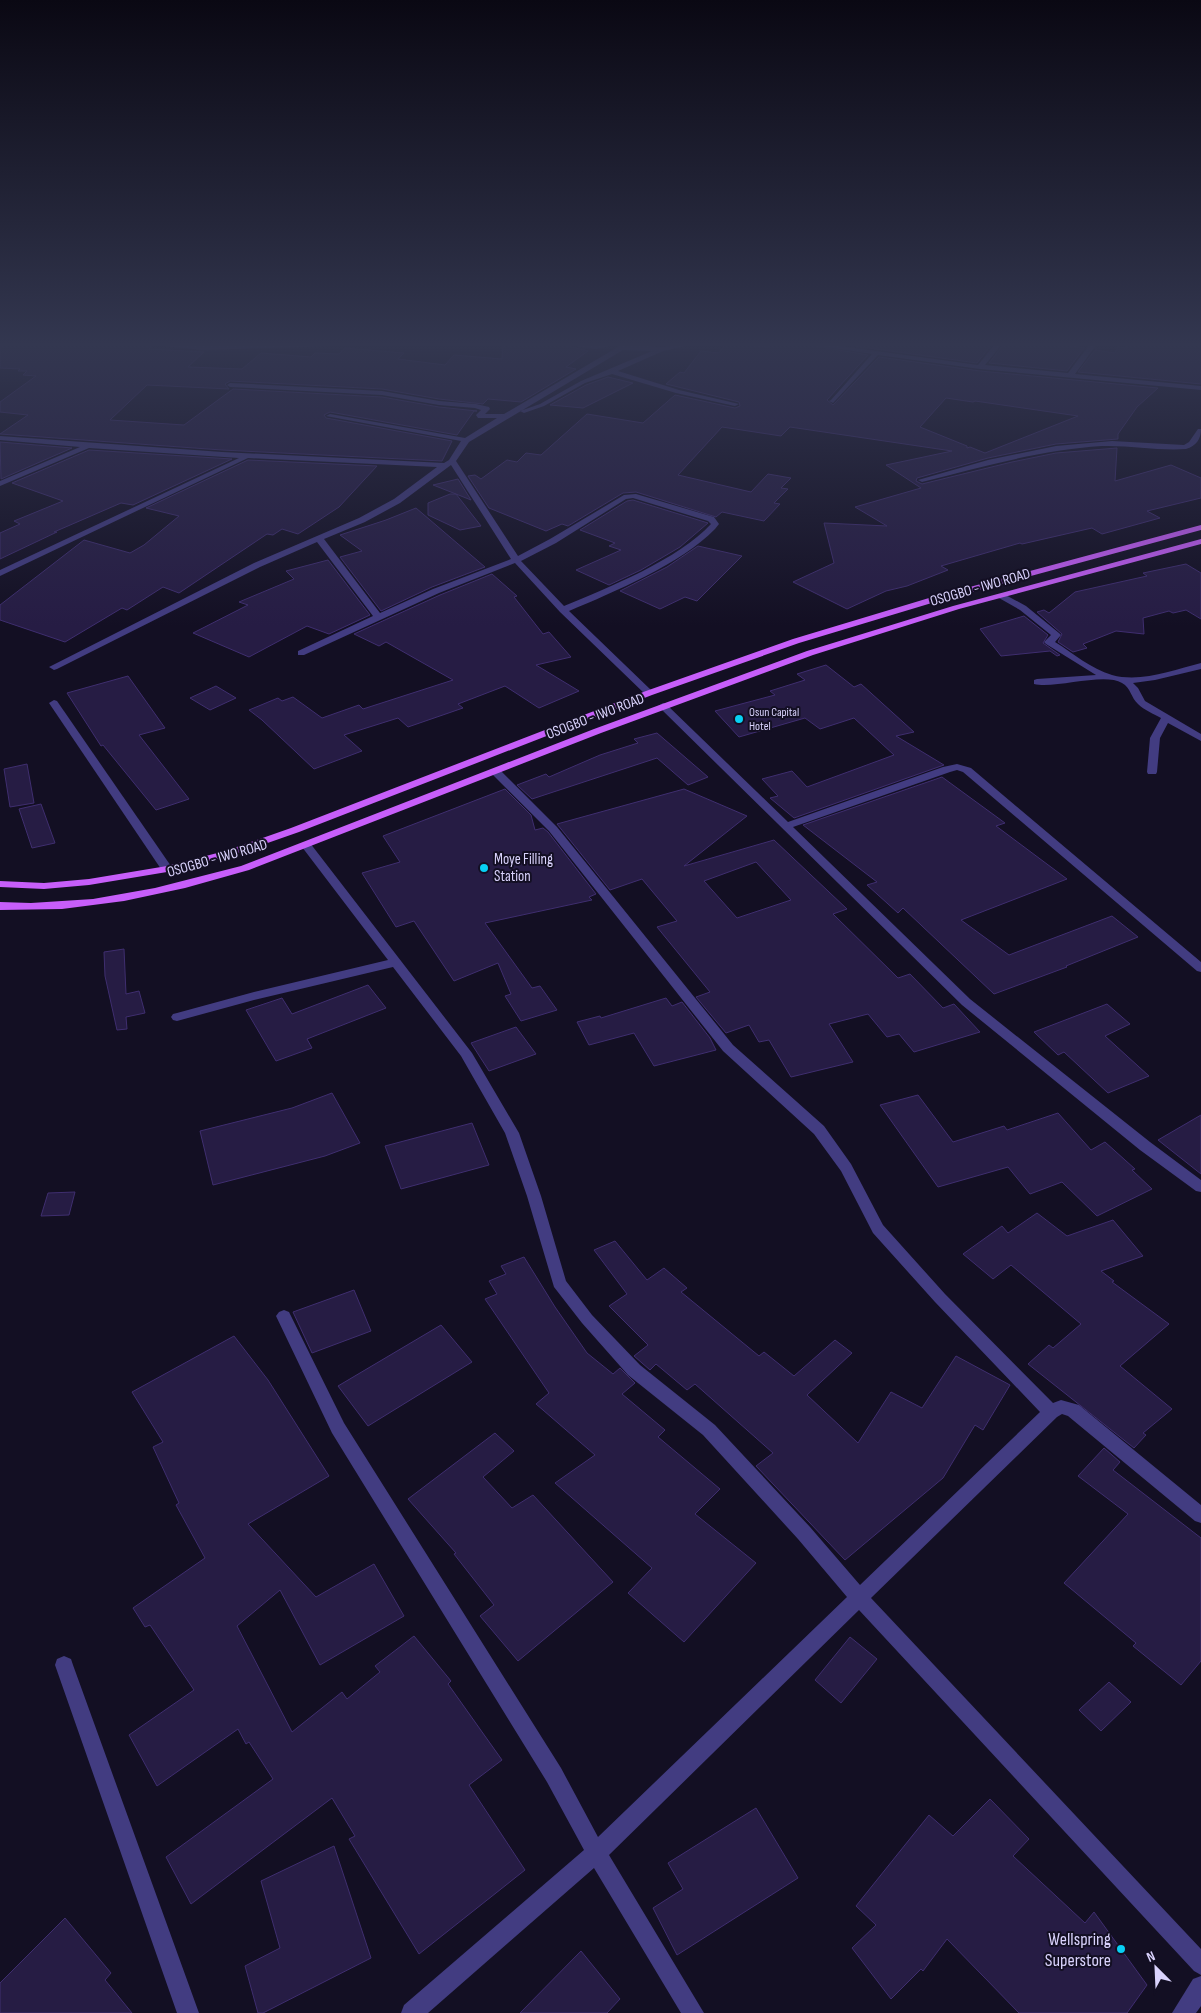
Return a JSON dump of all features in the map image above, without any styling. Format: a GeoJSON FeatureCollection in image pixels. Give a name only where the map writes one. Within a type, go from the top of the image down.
{"type":"FeatureCollection","features":[{"type":"Feature","properties":{"kind":"main road","name":"OSOGBO - IWO ROAD"},"geometry":{"type":"LineString","coordinates":[[0,884],[44,886],[89,882],[167,869],[229,853],[295,830],[649,693],[823,633],[932,600],[1201,527]]}},
{"type":"Feature","properties":{"kind":"main road","name":"OSOGBO - IWO ROAD"},"geometry":{"type":"LineString","coordinates":[[0,906],[78,905],[191,884],[245,868],[662,706],[812,652],[1002,596],[1201,541]]}},
{"type":"Feature","properties":{"kind":"street"},"geometry":{"type":"LineString","coordinates":[[0,438],[88,446],[312,461],[449,463]]}},
{"type":"Feature","properties":{"kind":"street"},"geometry":{"type":"LineString","coordinates":[[454,438],[466,440]]}},
{"type":"Feature","properties":{"kind":"street"},"geometry":{"type":"LineString","coordinates":[[54,667],[257,565],[319,540],[397,501],[449,463],[469,438]]}},
{"type":"Feature","properties":{"kind":"street"},"geometry":{"type":"LineString","coordinates":[[922,480],[1008,458],[1067,448],[1103,444],[1186,446],[1192,444],[1196,438]]}},
{"type":"Feature","properties":{"kind":"street"},"geometry":{"type":"LineString","coordinates":[[0,484],[88,446]]}},
{"type":"Feature","properties":{"kind":"street"},"geometry":{"type":"LineString","coordinates":[[0,573],[246,456]]}},
{"type":"Feature","properties":{"kind":"street"},"geometry":{"type":"LineString","coordinates":[[449,463],[516,560],[563,610],[649,693]]}},
{"type":"Feature","properties":{"kind":"street"},"geometry":{"type":"LineString","coordinates":[[301,653],[436,591],[516,560],[628,496],[711,518],[715,524],[678,554],[648,572],[563,610]]}},
{"type":"Feature","properties":{"kind":"street"},"geometry":{"type":"LineString","coordinates":[[319,540],[379,618]]}},
{"type":"Feature","properties":{"kind":"street"},"geometry":{"type":"LineString","coordinates":[[1002,596],[1022,608],[1056,635],[1048,642],[1090,668],[1110,677]]}},
{"type":"Feature","properties":{"kind":"street"},"geometry":{"type":"LineString","coordinates":[[1037,682],[1110,677],[1142,679],[1201,666]]}},
{"type":"Feature","properties":{"kind":"street"},"geometry":{"type":"LineString","coordinates":[[1122,679],[1136,690]]}},
{"type":"Feature","properties":{"kind":"street"},"geometry":{"type":"LineString","coordinates":[[1142,679],[1136,690],[1137,697],[1142,703],[1201,738]]}},
{"type":"Feature","properties":{"kind":"street"},"geometry":{"type":"LineString","coordinates":[[54,703],[167,869]]}},
{"type":"Feature","properties":{"kind":"street"},"geometry":{"type":"LineString","coordinates":[[662,706],[966,1002],[1145,1146],[1201,1187]]}},
{"type":"Feature","properties":{"kind":"street"},"geometry":{"type":"LineString","coordinates":[[1152,772],[1155,738],[1166,718]]}},
{"type":"Feature","properties":{"kind":"street"},"geometry":{"type":"LineString","coordinates":[[786,826],[947,768],[957,767],[967,770],[1201,968]]}},
{"type":"Feature","properties":{"kind":"street"},"geometry":{"type":"LineString","coordinates":[[495,771],[553,829],[728,1048],[819,1130],[846,1168],[878,1230],[940,1298],[1051,1412]]}},
{"type":"Feature","properties":{"kind":"street"},"geometry":{"type":"LineString","coordinates":[[306,845],[466,1053],[512,1132],[534,1196],[559,1283],[587,1320],[634,1370],[709,1430],[804,1533],[859,1598],[1201,1964]]}},
{"type":"Feature","properties":{"kind":"street"},"geometry":{"type":"LineString","coordinates":[[177,1017],[254,996],[396,962]]}},
{"type":"Feature","properties":{"kind":"street"},"geometry":{"type":"LineString","coordinates":[[284,1316],[338,1428],[554,1776],[596,1853],[693,2013]]}},
{"type":"Feature","properties":{"kind":"street"},"geometry":{"type":"LineString","coordinates":[[412,2013],[596,1853],[1051,1412],[1061,1407],[1073,1410],[1201,1514]]}},
{"type":"Feature","properties":{"kind":"street"},"geometry":{"type":"LineString","coordinates":[[64,1665],[188,2013]]}},
{"type":"Feature","properties":{"kind":"street"},"geometry":{"type":"LineString","coordinates":[[1183,2013],[1201,1987]]}},
{"type":"Feature","properties":{"kind":"building"},"geometry":{"type":"Polygon","coordinates":[[[55,438],[435,438],[452,441],[442,461],[222,450],[55,438]]]}},
{"type":"Feature","properties":{"kind":"building"},"geometry":{"type":"Polygon","coordinates":[[[560,438],[712,438],[678,475],[751,492],[768,474],[791,478],[781,488],[788,489],[774,503],[780,504],[764,521],[722,512],[716,517],[636,492],[623,493],[568,526],[562,524],[546,531],[489,508],[468,476],[475,475],[481,479],[507,460],[517,462],[526,453],[541,455],[560,438]]]}},
{"type":"Feature","properties":{"kind":"building"},"geometry":{"type":"Polygon","coordinates":[[[864,438],[947,438],[967,446],[967,448],[970,447],[985,453],[1023,438],[1118,438],[1056,444],[988,458],[917,478],[916,481],[922,484],[1056,453],[1117,448],[1115,481],[1171,465],[1201,478],[1201,498],[1147,511],[1160,518],[1102,534],[1092,528],[1020,543],[941,566],[948,570],[907,586],[886,591],[847,609],[793,582],[834,563],[824,523],[887,526],[855,507],[921,488],[886,465],[952,451],[864,438]]]}},
{"type":"Feature","properties":{"kind":"building"},"geometry":{"type":"Polygon","coordinates":[[[0,442],[72,448],[1,479],[0,442]]]}},
{"type":"Feature","properties":{"kind":"building"},"geometry":{"type":"Polygon","coordinates":[[[89,450],[232,459],[133,505],[121,503],[54,532],[57,532],[0,559],[0,533],[20,524],[14,521],[63,501],[12,483],[89,450]]]}},
{"type":"Feature","properties":{"kind":"building"},"geometry":{"type":"Polygon","coordinates":[[[248,460],[377,466],[339,507],[298,534],[282,529],[273,535],[267,534],[179,593],[163,587],[127,610],[122,608],[65,642],[0,620],[0,605],[84,540],[130,553],[144,545],[179,516],[146,508],[248,460]]]}},
{"type":"Feature","properties":{"kind":"building"},"geometry":{"type":"Polygon","coordinates":[[[458,479],[471,500],[433,485],[458,479]]]}},
{"type":"Feature","properties":{"kind":"building"},"geometry":{"type":"Polygon","coordinates":[[[450,494],[456,494],[481,526],[460,530],[428,515],[428,503],[450,494]]]}},
{"type":"Feature","properties":{"kind":"building"},"geometry":{"type":"Polygon","coordinates":[[[633,500],[708,523],[680,547],[641,570],[609,585],[576,570],[621,550],[609,546],[615,543],[580,530],[627,501],[633,500]]]}},
{"type":"Feature","properties":{"kind":"building"},"geometry":{"type":"Polygon","coordinates":[[[416,508],[485,567],[432,587],[381,611],[340,557],[362,551],[340,535],[416,508]]]}},
{"type":"Feature","properties":{"kind":"building"},"geometry":{"type":"Polygon","coordinates":[[[698,546],[742,556],[697,601],[685,597],[660,609],[620,591],[667,567],[698,546]]]}},
{"type":"Feature","properties":{"kind":"building"},"geometry":{"type":"Polygon","coordinates":[[[328,560],[370,615],[329,634],[307,626],[249,657],[193,633],[248,605],[239,602],[294,579],[286,571],[328,560]]]}},
{"type":"Feature","properties":{"kind":"building"},"geometry":{"type":"Polygon","coordinates":[[[1186,564],[1201,573],[1201,619],[1186,610],[1173,613],[1169,611],[1143,618],[1144,634],[1116,631],[1083,644],[1087,648],[1073,652],[1058,642],[1062,634],[1037,612],[1044,610],[1049,613],[1075,592],[1147,576],[1143,573],[1186,564]]]}},
{"type":"Feature","properties":{"kind":"building"},"geometry":{"type":"Polygon","coordinates":[[[492,574],[517,596],[514,597],[543,634],[549,632],[571,657],[536,665],[579,691],[539,708],[505,686],[458,704],[463,708],[408,727],[398,718],[344,735],[362,751],[314,769],[249,710],[278,698],[282,701],[293,697],[322,718],[359,705],[363,709],[453,680],[386,642],[379,646],[354,634],[492,574]]]}},
{"type":"Feature","properties":{"kind":"building"},"geometry":{"type":"Polygon","coordinates":[[[1024,616],[1048,635],[1043,643],[1060,655],[1057,656],[1050,651],[1001,656],[980,629],[1024,616]]]}},
{"type":"Feature","properties":{"kind":"building"},"geometry":{"type":"Polygon","coordinates":[[[826,665],[854,687],[861,684],[914,732],[896,736],[944,765],[794,818],[770,798],[778,796],[762,779],[792,771],[807,787],[894,755],[854,718],[820,729],[805,718],[739,737],[715,711],[775,695],[770,691],[805,680],[797,674],[826,665]]]}},
{"type":"Feature","properties":{"kind":"building"},"geometry":{"type":"Polygon","coordinates":[[[128,676],[165,728],[139,735],[189,799],[156,810],[103,745],[101,746],[67,693],[128,676]]]}},
{"type":"Feature","properties":{"kind":"building"},"geometry":{"type":"Polygon","coordinates":[[[216,686],[236,698],[210,710],[190,698],[216,686]]]}},
{"type":"Feature","properties":{"kind":"building"},"geometry":{"type":"Polygon","coordinates":[[[657,733],[708,777],[688,785],[657,758],[532,799],[517,785],[546,774],[549,777],[600,755],[638,743],[634,739],[657,733]]]}},
{"type":"Feature","properties":{"kind":"building"},"geometry":{"type":"Polygon","coordinates":[[[27,764],[34,803],[10,807],[4,769],[27,764]]]}},
{"type":"Feature","properties":{"kind":"building"},"geometry":{"type":"Polygon","coordinates":[[[942,777],[1005,823],[996,826],[1067,879],[961,920],[1009,955],[1112,916],[1138,937],[1067,967],[994,994],[903,908],[898,913],[867,885],[877,882],[803,825],[942,777]]]}},
{"type":"Feature","properties":{"kind":"building","name":"Moye Filling Station"},"geometry":{"type":"Polygon","coordinates":[[[505,789],[531,815],[535,830],[543,828],[548,832],[596,894],[589,897],[592,900],[485,923],[532,988],[540,986],[557,1010],[521,1021],[505,996],[511,994],[498,963],[454,981],[414,921],[396,927],[362,873],[400,862],[383,836],[505,789]]]}},
{"type":"Feature","properties":{"kind":"building"},"geometry":{"type":"Polygon","coordinates":[[[684,789],[747,816],[684,866],[774,840],[847,909],[833,914],[898,978],[910,974],[943,1008],[954,1004],[980,1032],[914,1052],[899,1034],[887,1037],[868,1014],[829,1024],[853,1062],[791,1077],[769,1040],[759,1042],[749,1025],[726,1033],[696,997],[710,992],[657,927],[677,921],[642,879],[610,890],[557,824],[684,789]],[[756,862],[704,881],[737,918],[791,900],[756,862]]]}},
{"type":"Feature","properties":{"kind":"building"},"geometry":{"type":"Polygon","coordinates":[[[41,804],[55,843],[32,848],[19,809],[41,804]]]}},
{"type":"Feature","properties":{"kind":"building"},"geometry":{"type":"Polygon","coordinates":[[[124,949],[126,994],[139,991],[145,1013],[126,1017],[127,1029],[117,1030],[105,976],[104,952],[124,949]]]}},
{"type":"Feature","properties":{"kind":"building"},"geometry":{"type":"Polygon","coordinates":[[[368,985],[386,1008],[307,1039],[312,1048],[276,1061],[246,1010],[282,998],[292,1014],[368,985]]]}},
{"type":"Feature","properties":{"kind":"building"},"geometry":{"type":"Polygon","coordinates":[[[666,998],[672,1006],[682,1002],[710,1038],[716,1050],[654,1066],[634,1033],[589,1045],[577,1022],[600,1016],[601,1018],[666,998]]]}},
{"type":"Feature","properties":{"kind":"building"},"geometry":{"type":"Polygon","coordinates":[[[1107,1004],[1130,1024],[1105,1036],[1149,1076],[1108,1093],[1064,1052],[1058,1055],[1034,1032],[1107,1004]]]}},
{"type":"Feature","properties":{"kind":"building"},"geometry":{"type":"Polygon","coordinates":[[[516,1027],[536,1054],[489,1071],[471,1043],[516,1027]]]}},
{"type":"Feature","properties":{"kind":"building"},"geometry":{"type":"Polygon","coordinates":[[[332,1093],[360,1143],[325,1156],[213,1185],[200,1131],[292,1108],[332,1093]]]}},
{"type":"Feature","properties":{"kind":"building"},"geometry":{"type":"Polygon","coordinates":[[[918,1095],[953,1142],[1004,1126],[1007,1130],[1058,1113],[1091,1150],[1105,1142],[1135,1169],[1132,1170],[1152,1189],[1097,1216],[1062,1182],[1030,1194],[1008,1167],[938,1187],[880,1105],[918,1095]]]}},
{"type":"Feature","properties":{"kind":"building"},"geometry":{"type":"Polygon","coordinates":[[[1201,1115],[1201,1174],[1158,1140],[1201,1115]]]}},
{"type":"Feature","properties":{"kind":"building"},"geometry":{"type":"Polygon","coordinates":[[[472,1123],[489,1165],[401,1189],[385,1146],[472,1123]]]}},
{"type":"Feature","properties":{"kind":"building"},"geometry":{"type":"Polygon","coordinates":[[[75,1192],[69,1215],[41,1216],[48,1193],[75,1192]]]}},
{"type":"Feature","properties":{"kind":"building"},"geometry":{"type":"Polygon","coordinates":[[[1037,1213],[1067,1236],[1113,1220],[1143,1256],[1101,1271],[1114,1281],[1112,1282],[1169,1324],[1120,1366],[1172,1409],[1143,1433],[1146,1435],[1134,1448],[1028,1364],[1049,1345],[1053,1348],[1081,1324],[1011,1265],[993,1279],[963,1254],[1002,1226],[1008,1233],[1037,1213]]]}},
{"type":"Feature","properties":{"kind":"building"},"geometry":{"type":"Polygon","coordinates":[[[615,1241],[647,1280],[664,1268],[687,1288],[681,1292],[759,1356],[764,1352],[794,1376],[835,1340],[852,1353],[807,1395],[858,1443],[891,1392],[922,1408],[956,1356],[1010,1385],[983,1430],[975,1425],[943,1478],[845,1560],[756,1466],[773,1453],[695,1384],[687,1390],[656,1364],[650,1370],[634,1356],[648,1345],[609,1306],[627,1294],[594,1250],[615,1241]]]}},
{"type":"Feature","properties":{"kind":"building"},"geometry":{"type":"Polygon","coordinates":[[[524,1257],[555,1307],[587,1353],[613,1374],[620,1368],[635,1383],[622,1394],[665,1430],[658,1437],[720,1489],[695,1514],[756,1563],[684,1642],[628,1593],[652,1568],[555,1483],[595,1455],[536,1404],[549,1393],[485,1299],[497,1294],[489,1281],[506,1274],[501,1266],[524,1257]]]}},
{"type":"Feature","properties":{"kind":"building"},"geometry":{"type":"Polygon","coordinates":[[[354,1290],[371,1331],[312,1353],[293,1312],[354,1290]]]}},
{"type":"Feature","properties":{"kind":"building"},"geometry":{"type":"Polygon","coordinates":[[[441,1325],[472,1362],[368,1426],[338,1386],[441,1325]]]}},
{"type":"Feature","properties":{"kind":"building"},"geometry":{"type":"Polygon","coordinates":[[[234,1336],[268,1380],[329,1476],[248,1524],[316,1597],[374,1564],[404,1616],[320,1665],[280,1590],[237,1626],[292,1732],[342,1692],[347,1699],[380,1672],[375,1666],[414,1636],[451,1681],[448,1684],[502,1760],[469,1785],[525,1870],[419,1954],[349,1839],[355,1836],[332,1798],[191,1904],[166,1857],[273,1779],[249,1742],[246,1744],[238,1729],[157,1786],[129,1735],[194,1690],[150,1625],[145,1627],[133,1608],[205,1558],[176,1505],[179,1503],[153,1447],[163,1442],[132,1392],[234,1336]]]}},
{"type":"Feature","properties":{"kind":"building"},"geometry":{"type":"Polygon","coordinates":[[[495,1433],[514,1451],[483,1477],[512,1508],[533,1495],[613,1582],[518,1661],[480,1616],[494,1605],[454,1554],[456,1553],[408,1499],[495,1433]]]}},
{"type":"Feature","properties":{"kind":"building"},"geometry":{"type":"Polygon","coordinates":[[[1104,1448],[1120,1462],[1113,1470],[1201,1538],[1201,1661],[1181,1685],[1133,1646],[1136,1643],[1064,1583],[1128,1514],[1078,1476],[1104,1448]]]}},
{"type":"Feature","properties":{"kind":"building"},"geometry":{"type":"Polygon","coordinates":[[[850,1637],[877,1659],[841,1703],[815,1680],[850,1637]]]}},
{"type":"Feature","properties":{"kind":"building"},"geometry":{"type":"Polygon","coordinates":[[[1109,1682],[1131,1702],[1101,1731],[1079,1710],[1109,1682]]]}},
{"type":"Feature","properties":{"kind":"building"},"geometry":{"type":"Polygon","coordinates":[[[990,1799],[1029,1839],[1013,1856],[1085,1923],[1094,1912],[1147,1985],[1127,2013],[1019,2013],[947,1939],[923,1971],[921,1969],[891,1999],[852,1948],[876,1925],[856,1906],[929,1815],[953,1836],[990,1799]]]}},
{"type":"Feature","properties":{"kind":"building"},"geometry":{"type":"Polygon","coordinates":[[[756,1808],[798,1878],[677,1955],[653,1908],[683,1889],[668,1863],[756,1808]]]}},
{"type":"Feature","properties":{"kind":"building"},"geometry":{"type":"Polygon","coordinates":[[[334,1846],[371,1958],[263,2013],[258,2013],[245,1966],[280,1948],[261,1881],[334,1846]]]}},
{"type":"Feature","properties":{"kind":"building"},"geometry":{"type":"Polygon","coordinates":[[[65,1918],[111,1973],[105,1980],[132,2013],[0,2013],[0,1983],[65,1918]]]}},
{"type":"Feature","properties":{"kind":"building"},"geometry":{"type":"Polygon","coordinates":[[[581,1951],[620,1999],[607,2013],[520,2013],[581,1951]]]}},
{"type":"Feature","properties":{"kind":"place","name":"Osun Capital Hotel"},"geometry":{"type":"Point","coordinates":[739,719]}},
{"type":"Feature","properties":{"kind":"place","name":"Moye Filling Station"},"geometry":{"type":"Point","coordinates":[484,868]}},
{"type":"Feature","properties":{"kind":"place","name":"Wellspring Superstore"},"geometry":{"type":"Point","coordinates":[1121,1949]}}]}
